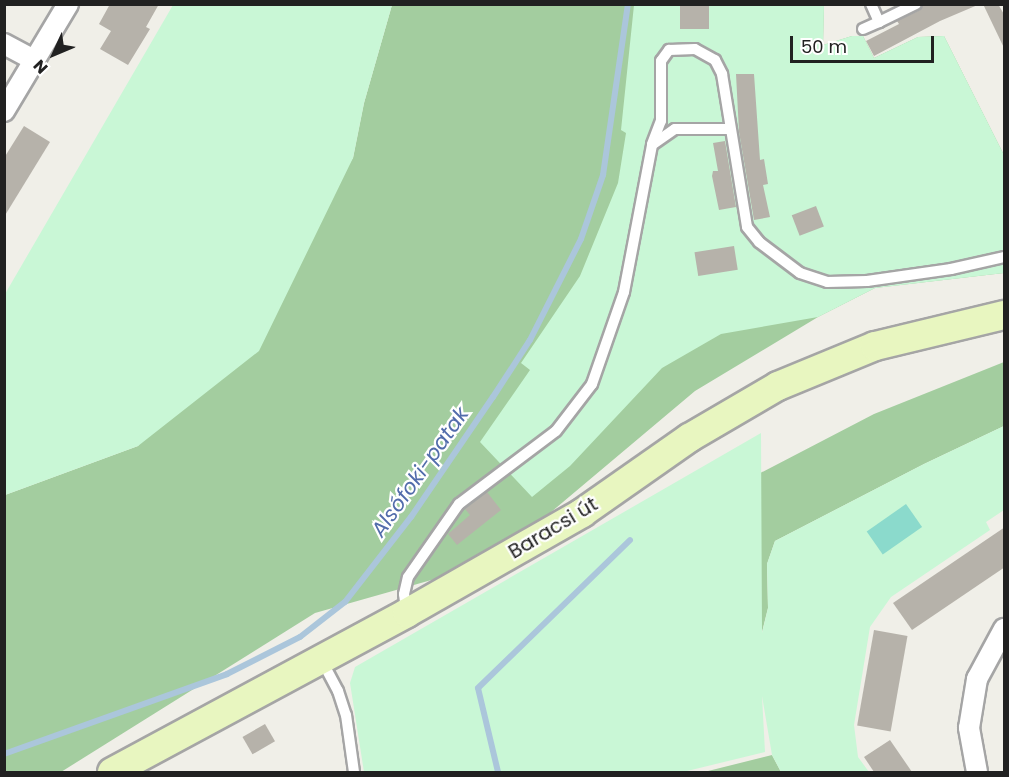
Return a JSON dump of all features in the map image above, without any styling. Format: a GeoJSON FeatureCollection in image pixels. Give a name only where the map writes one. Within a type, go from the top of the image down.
{"type":"FeatureCollection","features":[{"type":"Feature","properties":{"kind":"street"},"geometry":{"type":"LineString","coordinates":[[4,111],[68,4]]}},
{"type":"Feature","properties":{"kind":"street"},"geometry":{"type":"LineString","coordinates":[[4,44],[34,60]]}},
{"type":"Feature","properties":{"kind":"street","name":"Baracsi út"},"geometry":{"type":"LineString","coordinates":[[112,772],[407,614],[582,513],[689,438],[778,386],[875,346],[1005,315]]}},
{"type":"Feature","properties":{"kind":"street"},"geometry":{"type":"LineString","coordinates":[[977,772],[969,728],[977,679],[1005,629]]}},
{"type":"Feature","properties":{"kind":"lane"},"geometry":{"type":"LineString","coordinates":[[871,4],[879,22]]}},
{"type":"Feature","properties":{"kind":"lane"},"geometry":{"type":"LineString","coordinates":[[863,29],[915,4]]}},
{"type":"Feature","properties":{"kind":"lane"},"geometry":{"type":"LineString","coordinates":[[407,614],[404,594],[408,577],[459,504],[556,431],[592,384],[624,292],[652,145],[661,122],[661,61],[669,50],[695,49],[716,60],[722,74],[729,129],[747,227],[759,242],[800,273],[826,282],[867,281],[951,269],[1005,257]]}},
{"type":"Feature","properties":{"kind":"lane"},"geometry":{"type":"LineString","coordinates":[[661,122],[675,129],[729,129]]}},
{"type":"Feature","properties":{"kind":"lane"},"geometry":{"type":"LineString","coordinates":[[652,145],[675,129]]}},
{"type":"Feature","properties":{"kind":"lane"},"geometry":{"type":"LineString","coordinates":[[321,659],[338,691],[346,715],[354,772]]}},
{"type":"Feature","properties":{"kind":"green space"},"geometry":{"type":"Polygon","coordinates":[[[173,5],[392,5],[364,103],[353,158],[259,351],[138,446],[5,495],[5,294],[173,5]]]}},
{"type":"Feature","properties":{"kind":"green space"},"geometry":{"type":"Polygon","coordinates":[[[392,5],[824,5],[823,45],[852,36],[863,36],[874,58],[918,37],[944,36],[1004,155],[1004,273],[875,288],[818,317],[695,391],[544,518],[442,577],[315,613],[61,772],[5,772],[5,495],[138,446],[353,158],[364,103],[392,5]]]}},
{"type":"Feature","properties":{"kind":"green space"},"geometry":{"type":"Polygon","coordinates":[[[634,5],[824,5],[823,45],[852,36],[863,36],[874,58],[918,37],[944,36],[1004,155],[1004,273],[875,288],[818,317],[721,334],[662,368],[570,466],[532,497],[480,442],[530,370],[521,363],[580,276],[618,183],[626,133],[621,130],[634,5]]]}},
{"type":"Feature","properties":{"kind":"green space"},"geometry":{"type":"Polygon","coordinates":[[[1004,362],[1004,426],[924,464],[775,541],[767,564],[768,608],[761,636],[718,495],[874,414],[1004,362]]]}},
{"type":"Feature","properties":{"kind":"green space"},"geometry":{"type":"Polygon","coordinates":[[[1004,426],[1004,510],[986,522],[990,530],[891,597],[870,627],[854,725],[858,757],[869,772],[781,772],[772,755],[762,696],[765,752],[683,772],[364,772],[350,683],[355,667],[761,433],[762,633],[768,608],[767,564],[775,541],[924,464],[1004,426]]]}},
{"type":"Feature","properties":{"kind":"green space"},"geometry":{"type":"Polygon","coordinates":[[[772,755],[781,772],[704,772],[772,755]]]}},
{"type":"Feature","properties":{"kind":"shaded area"},"geometry":{"type":"Polygon","coordinates":[[[906,504],[922,527],[883,554],[867,532],[906,504]]]}},
{"type":"Feature","properties":{"kind":"building"},"geometry":{"type":"Polygon","coordinates":[[[110,4],[159,4],[146,27],[150,29],[128,65],[100,49],[111,31],[99,24],[110,4]]]}},
{"type":"Feature","properties":{"kind":"building"},"geometry":{"type":"Polygon","coordinates":[[[680,4],[709,4],[709,29],[680,29],[680,4]]]}},
{"type":"Feature","properties":{"kind":"building"},"geometry":{"type":"Polygon","coordinates":[[[923,4],[980,4],[940,21],[874,56],[866,41],[899,24],[897,21],[920,10],[923,4]]]}},
{"type":"Feature","properties":{"kind":"building"},"geometry":{"type":"Polygon","coordinates":[[[983,4],[998,4],[1005,16],[1005,50],[983,4]]]}},
{"type":"Feature","properties":{"kind":"building"},"geometry":{"type":"Polygon","coordinates":[[[736,74],[754,74],[760,160],[764,159],[768,184],[763,185],[770,217],[754,220],[739,132],[736,74]]]}},
{"type":"Feature","properties":{"kind":"building"},"geometry":{"type":"Polygon","coordinates":[[[24,126],[50,142],[4,217],[4,158],[24,126]]]}},
{"type":"Feature","properties":{"kind":"building"},"geometry":{"type":"Polygon","coordinates":[[[725,141],[736,207],[719,210],[712,176],[713,171],[718,171],[713,143],[725,141]]]}},
{"type":"Feature","properties":{"kind":"building"},"geometry":{"type":"Polygon","coordinates":[[[816,206],[824,227],[800,236],[792,215],[816,206]]]}},
{"type":"Feature","properties":{"kind":"building"},"geometry":{"type":"Polygon","coordinates":[[[734,246],[738,270],[698,276],[694,252],[734,246]]]}},
{"type":"Feature","properties":{"kind":"building"},"geometry":{"type":"Polygon","coordinates":[[[487,492],[501,510],[457,545],[448,534],[470,515],[465,509],[487,492]]]}},
{"type":"Feature","properties":{"kind":"building"},"geometry":{"type":"Polygon","coordinates":[[[1005,527],[1005,567],[912,630],[893,603],[1005,527]]]}},
{"type":"Feature","properties":{"kind":"building"},"geometry":{"type":"Polygon","coordinates":[[[874,630],[907,636],[891,731],[857,726],[874,630]]]}},
{"type":"Feature","properties":{"kind":"building"},"geometry":{"type":"Polygon","coordinates":[[[265,724],[275,741],[252,754],[242,737],[265,724]]]}},
{"type":"Feature","properties":{"kind":"building"},"geometry":{"type":"Polygon","coordinates":[[[890,740],[912,772],[874,772],[864,757],[890,740]]]}},
{"type":"Feature","properties":{"kind":"waterway","name":"Alsófoki-patak"},"geometry":{"type":"LineString","coordinates":[[4,754],[227,674],[300,637],[345,602],[411,517],[493,397],[530,340],[581,239],[603,175],[628,4]]}},
{"type":"Feature","properties":{"kind":"waterway"},"geometry":{"type":"LineString","coordinates":[[498,772],[478,688],[630,540]]}}]}
